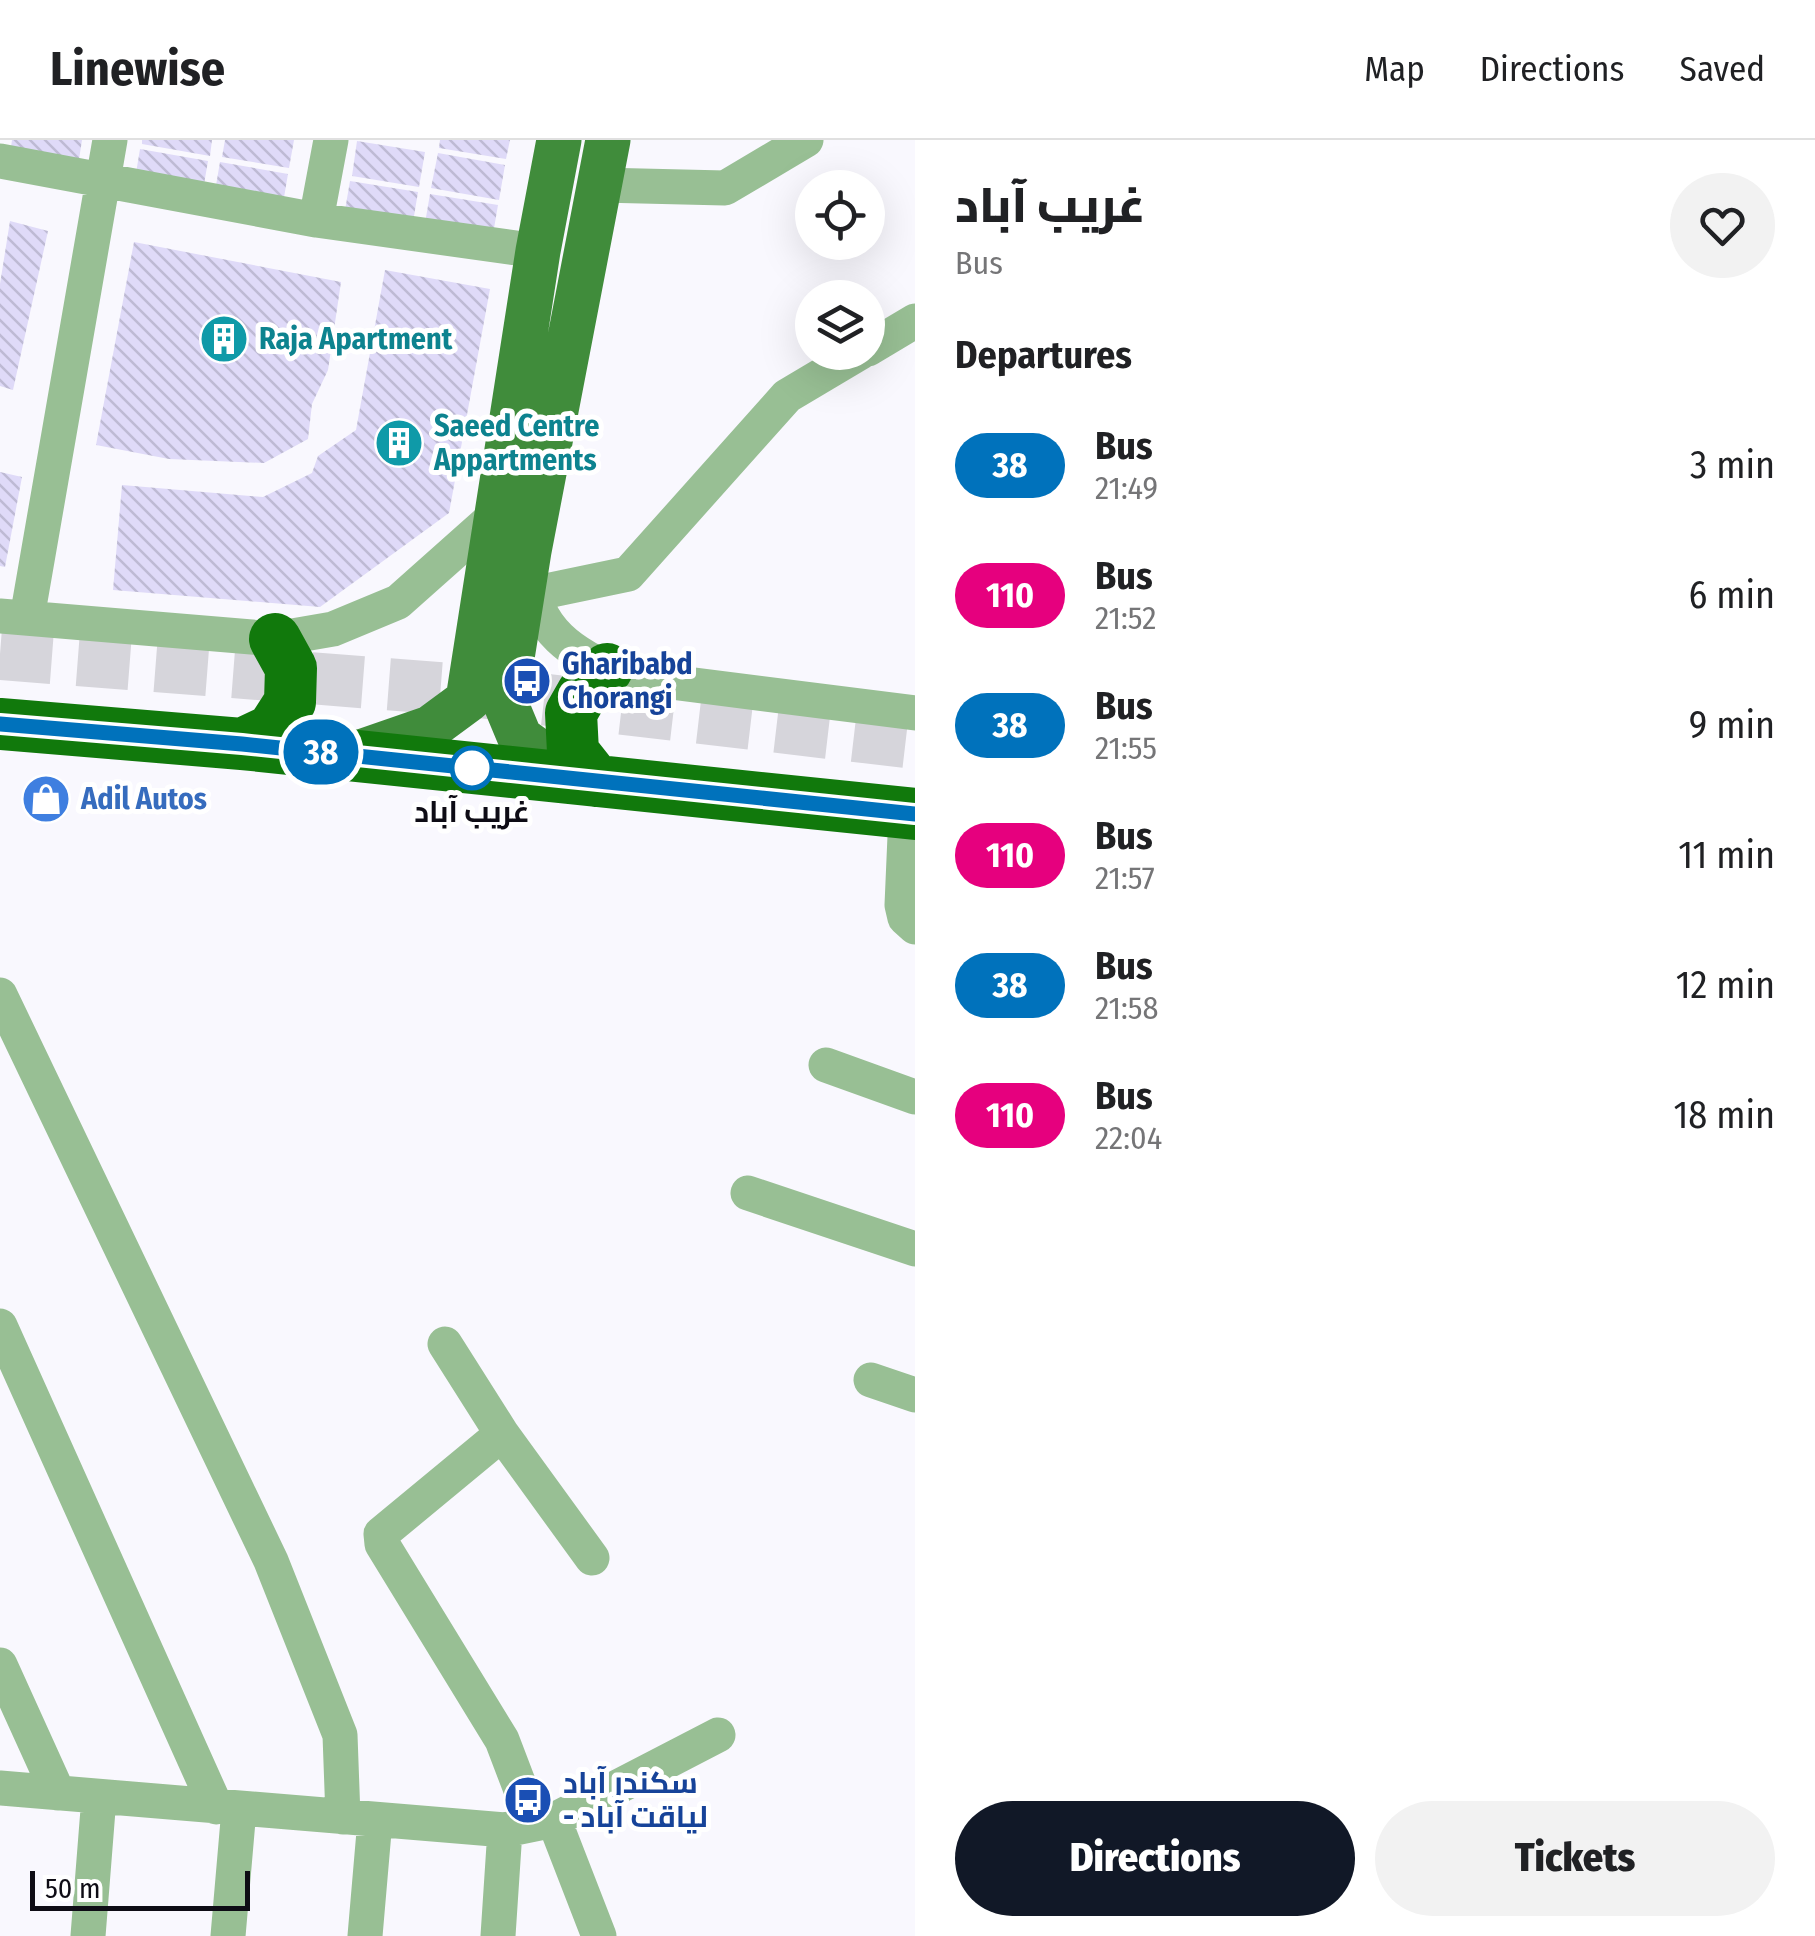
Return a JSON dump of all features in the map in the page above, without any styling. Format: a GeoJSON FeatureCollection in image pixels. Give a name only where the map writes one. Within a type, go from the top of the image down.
{"type":"FeatureCollection","features":[{"type":"Feature","properties":{"kind":"highway"},"geometry":{"type":"LineString","coordinates":[[242,744],[272,730],[290,702],[290,668],[274,638]]}},
{"type":"Feature","properties":{"kind":"highway"},"geometry":{"type":"LineString","coordinates":[[586,780],[573,752],[571,713],[583,692],[608,669]]}},
{"type":"Feature","properties":{"kind":"highway"},"geometry":{"type":"LineString","coordinates":[[0,724],[242,744],[910,814]]}},
{"type":"Feature","properties":{"kind":"main road"},"geometry":{"type":"LineString","coordinates":[[350,755],[430,728],[468,700],[538,250],[559,140]]}},
{"type":"Feature","properties":{"kind":"main road"},"geometry":{"type":"LineString","coordinates":[[586,780],[520,738],[506,702],[608,140]]}},
{"type":"Feature","properties":{"kind":"street"},"geometry":{"type":"LineString","coordinates":[[110,140],[13,617],[274,638],[333,629],[398,602],[498,514]]}},
{"type":"Feature","properties":{"kind":"street"},"geometry":{"type":"LineString","coordinates":[[316,220],[331,140]]}},
{"type":"Feature","properties":{"kind":"street"},"geometry":{"type":"LineString","coordinates":[[600,184],[725,188],[806,140]]}},
{"type":"Feature","properties":{"kind":"street"},"geometry":{"type":"LineString","coordinates":[[0,160],[316,220],[538,250]]}},
{"type":"Feature","properties":{"kind":"street"},"geometry":{"type":"LineString","coordinates":[[885,338],[915,321]]}},
{"type":"Feature","properties":{"kind":"street"},"geometry":{"type":"LineString","coordinates":[[831,370],[787,396],[628,574],[530,572],[545,624],[580,656],[624,676],[915,713]]}},
{"type":"Feature","properties":{"kind":"street"},"geometry":{"type":"LineString","coordinates":[[910,814],[905,918],[915,927]]}},
{"type":"Feature","properties":{"kind":"street"},"geometry":{"type":"LineString","coordinates":[[0,995],[271,1560],[340,1735],[359,1818],[366,1936]]}},
{"type":"Feature","properties":{"kind":"street"},"geometry":{"type":"LineString","coordinates":[[826,1065],[915,1098]]}},
{"type":"Feature","properties":{"kind":"street"},"geometry":{"type":"LineString","coordinates":[[748,1193],[915,1249]]}},
{"type":"Feature","properties":{"kind":"street"},"geometry":{"type":"LineString","coordinates":[[0,1326],[228,1808],[228,1936]]}},
{"type":"Feature","properties":{"kind":"street"},"geometry":{"type":"LineString","coordinates":[[445,1344],[502,1434],[592,1558]]}},
{"type":"Feature","properties":{"kind":"street"},"geometry":{"type":"LineString","coordinates":[[871,1380],[915,1395]]}},
{"type":"Feature","properties":{"kind":"street"},"geometry":{"type":"LineString","coordinates":[[502,1434],[381,1534],[382,1544],[502,1740],[531,1825],[599,1936]]}},
{"type":"Feature","properties":{"kind":"street"},"geometry":{"type":"LineString","coordinates":[[0,1665],[58,1793]]}},
{"type":"Feature","properties":{"kind":"street"},"geometry":{"type":"LineString","coordinates":[[0,1788],[359,1818],[531,1825],[718,1736]]}},
{"type":"Feature","properties":{"kind":"street"},"geometry":{"type":"LineString","coordinates":[[88,1936],[99,1797]]}},
{"type":"Feature","properties":{"kind":"street"},"geometry":{"type":"LineString","coordinates":[[498,1936],[531,1825]]}},
{"type":"Feature","properties":{"kind":"building"},"geometry":{"type":"Polygon","coordinates":[[[12,140],[82,140],[78,166],[10,154],[12,140]]]}},
{"type":"Feature","properties":{"kind":"building"},"geometry":{"type":"Polygon","coordinates":[[[142,140],[212,140],[210,156],[142,144],[142,140]]]}},
{"type":"Feature","properties":{"kind":"building"},"geometry":{"type":"Polygon","coordinates":[[[225,140],[294,140],[289,168],[222,157],[225,140]]]}},
{"type":"Feature","properties":{"kind":"building"},"geometry":{"type":"Polygon","coordinates":[[[440,140],[510,140],[506,159],[439,148],[440,140]]]}},
{"type":"Feature","properties":{"kind":"building"},"geometry":{"type":"Polygon","coordinates":[[[357,141],[425,152],[419,187],[352,176],[357,141]]]}},
{"type":"Feature","properties":{"kind":"building"},"geometry":{"type":"Polygon","coordinates":[[[140,149],[208,161],[202,196],[134,185],[140,149]]]}},
{"type":"Feature","properties":{"kind":"building"},"geometry":{"type":"Polygon","coordinates":[[[438,153],[505,165],[499,200],[431,188],[438,153]]]}},
{"type":"Feature","properties":{"kind":"building"},"geometry":{"type":"Polygon","coordinates":[[[220,162],[288,174],[282,209],[214,197],[220,162]]]}},
{"type":"Feature","properties":{"kind":"building"},"geometry":{"type":"Polygon","coordinates":[[[350,181],[418,192],[412,228],[344,216],[350,181]]]}},
{"type":"Feature","properties":{"kind":"building"},"geometry":{"type":"Polygon","coordinates":[[[430,194],[498,205],[492,240],[424,229],[430,194]]]}},
{"type":"Feature","properties":{"kind":"building"},"geometry":{"type":"Polygon","coordinates":[[[10,221],[48,231],[13,390],[0,386],[0,284],[10,221]]]}},
{"type":"Feature","properties":{"kind":"building","name":"Raja Apartment"},"geometry":{"type":"Polygon","coordinates":[[[134,242],[341,282],[328,370],[312,404],[308,439],[264,463],[169,459],[96,445],[134,242]]]}},
{"type":"Feature","properties":{"kind":"building","name":"Saeed Centre Appartments"},"geometry":{"type":"Polygon","coordinates":[[[385,270],[490,289],[449,513],[320,607],[113,590],[122,485],[263,497],[312,473],[318,456],[356,430],[385,270]]]}},
{"type":"Feature","properties":{"kind":"building"},"geometry":{"type":"Polygon","coordinates":[[[0,472],[22,477],[5,567],[0,566],[0,472]]]}},
{"type":"Feature","properties":{"kind":"tunnel"},"geometry":{"type":"LineString","coordinates":[[0,654],[463,690],[915,743]]}},
{"type":"Feature","properties":{"kind":"bus line","name":"38"},"geometry":{"type":"LineString","coordinates":[[0,724],[242,744],[915,814]]}},
{"type":"Feature","properties":{"kind":"place","name":"Raja Apartment"},"geometry":{"type":"Point","coordinates":[224,339]}},
{"type":"Feature","properties":{"kind":"place","name":"Saeed Centre Appartments"},"geometry":{"type":"Point","coordinates":[399,443]}},
{"type":"Feature","properties":{"kind":"place","name":"Gharibabd Chorangi"},"geometry":{"type":"Point","coordinates":[527,681]}},
{"type":"Feature","properties":{"kind":"place","name":"غریب آباد"},"geometry":{"type":"Point","coordinates":[472,768]}},
{"type":"Feature","properties":{"kind":"place","name":"Adil Autos"},"geometry":{"type":"Point","coordinates":[46,799]}},
{"type":"Feature","properties":{"kind":"place","name":"سکندر آباد - لیاقت آباد"},"geometry":{"type":"Point","coordinates":[528,1800]}}]}
